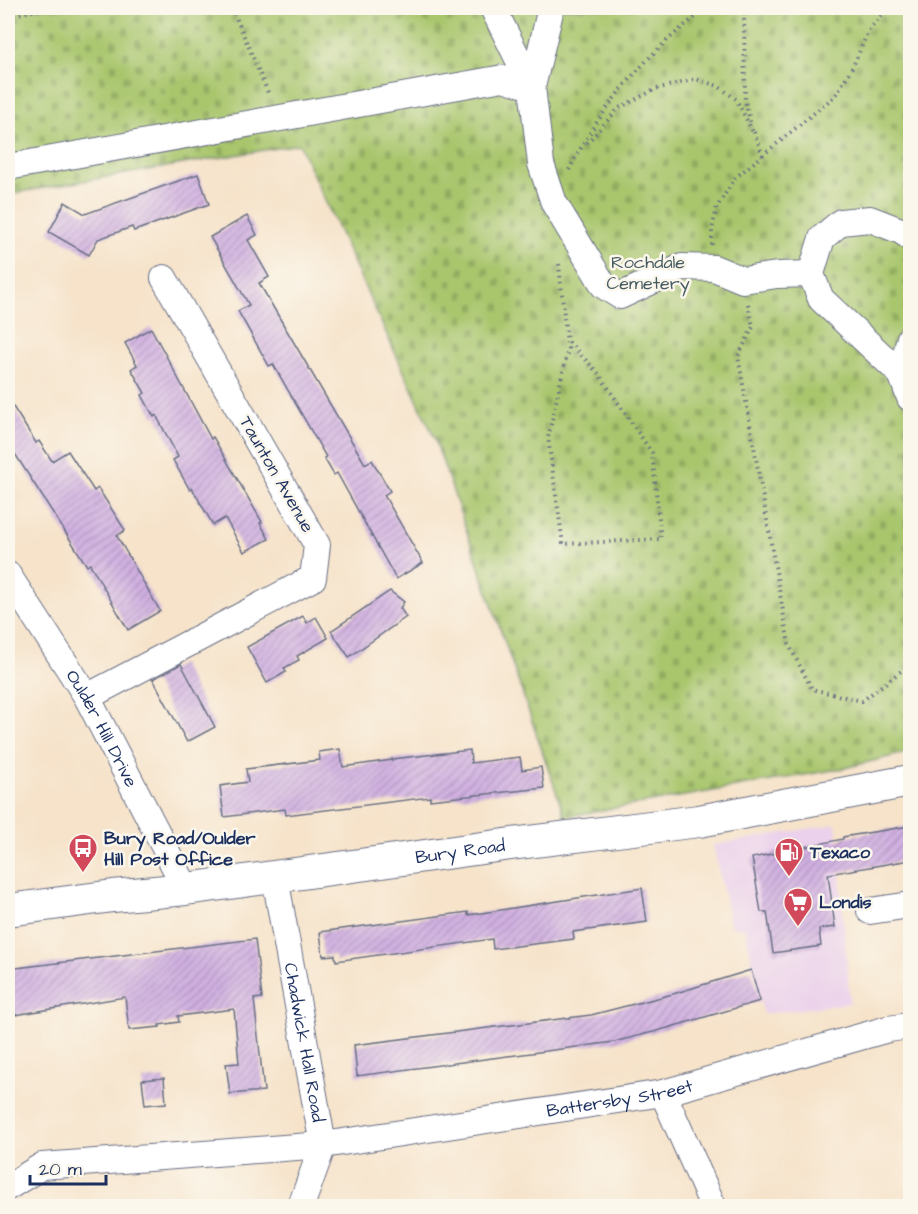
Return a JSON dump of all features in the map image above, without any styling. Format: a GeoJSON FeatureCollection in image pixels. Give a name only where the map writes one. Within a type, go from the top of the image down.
{"type":"FeatureCollection","features":[{"type":"Feature","properties":{"kind":"main road","name":"Bury Road"},"geometry":{"type":"LineString","coordinates":[[8,910],[186,889],[699,821],[910,781]]}},
{"type":"Feature","properties":{"kind":"street"},"geometry":{"type":"LineString","coordinates":[[493,8],[532,87],[541,164],[554,203],[604,286],[620,296],[682,267],[714,268],[742,280],[777,275],[811,274]]}},
{"type":"Feature","properties":{"kind":"street"},"geometry":{"type":"LineString","coordinates":[[532,87],[552,8]]}},
{"type":"Feature","properties":{"kind":"street"},"geometry":{"type":"LineString","coordinates":[[8,167],[502,78],[532,87]]}},
{"type":"Feature","properties":{"kind":"street"},"geometry":{"type":"LineString","coordinates":[[910,237],[870,219],[841,222],[822,238],[811,274],[821,300],[901,374],[910,398]]}},
{"type":"Feature","properties":{"kind":"street","name":"Taunton Avenue"},"geometry":{"type":"LineString","coordinates":[[87,697],[313,578],[317,545],[164,278]]}},
{"type":"Feature","properties":{"kind":"street"},"geometry":{"type":"LineString","coordinates":[[901,374],[910,338]]}},
{"type":"Feature","properties":{"kind":"street","name":"Oulder Hill Drive"},"geometry":{"type":"LineString","coordinates":[[8,575],[87,697],[186,889]]}},
{"type":"Feature","properties":{"kind":"street","name":"Chadwick Hall Road"},"geometry":{"type":"LineString","coordinates":[[275,877],[323,1145],[302,1206]]}},
{"type":"Feature","properties":{"kind":"street"},"geometry":{"type":"LineString","coordinates":[[870,911],[910,905]]}},
{"type":"Feature","properties":{"kind":"street","name":"Battersby Street"},"geometry":{"type":"LineString","coordinates":[[8,1187],[42,1166],[323,1145],[663,1093],[888,1029],[910,1026]]}},
{"type":"Feature","properties":{"kind":"street"},"geometry":{"type":"LineString","coordinates":[[663,1093],[713,1206]]}},
{"type":"Feature","properties":{"kind":"path"},"geometry":{"type":"LineString","coordinates":[[8,16],[47,8]]}},
{"type":"Feature","properties":{"kind":"path"},"geometry":{"type":"LineString","coordinates":[[232,8],[279,118]]}},
{"type":"Feature","properties":{"kind":"path"},"geometry":{"type":"LineString","coordinates":[[554,203],[570,167],[629,79],[685,24],[708,8]]}},
{"type":"Feature","properties":{"kind":"path"},"geometry":{"type":"LineString","coordinates":[[747,8],[744,12],[745,101],[754,134]]}},
{"type":"Feature","properties":{"kind":"path"},"geometry":{"type":"LineString","coordinates":[[714,268],[711,230],[717,207],[735,178],[836,95],[854,64],[868,32],[887,8]]}},
{"type":"Feature","properties":{"kind":"path"},"geometry":{"type":"LineString","coordinates":[[580,151],[619,108],[656,89],[696,79],[718,86],[736,99],[763,156]]}},
{"type":"Feature","properties":{"kind":"path"},"geometry":{"type":"LineString","coordinates":[[559,261],[567,340],[568,349],[548,438],[563,544],[661,539],[652,453],[598,373],[567,340]]}},
{"type":"Feature","properties":{"kind":"path"},"geometry":{"type":"LineString","coordinates":[[742,280],[753,327],[738,356],[789,645],[812,689],[862,701],[910,664]]}},
{"type":"Feature","properties":{"kind":"shaded area"},"geometry":{"type":"Polygon","coordinates":[[[836,824],[850,1003],[763,1014],[745,928],[731,927],[713,845],[836,824]]]}},
{"type":"Feature","properties":{"kind":"green space","name":"Rochdale Cemetery"},"geometry":{"type":"Polygon","coordinates":[[[8,8],[910,8],[910,752],[844,768],[565,817],[435,439],[299,144],[8,194],[8,8]]]}},
{"type":"Feature","properties":{"kind":"building"},"geometry":{"type":"Polygon","coordinates":[[[198,174],[209,204],[134,231],[132,227],[98,239],[89,255],[49,232],[65,202],[85,214],[198,174]]]}},
{"type":"Feature","properties":{"kind":"building"},"geometry":{"type":"Polygon","coordinates":[[[247,216],[257,235],[248,240],[269,277],[259,283],[365,464],[372,460],[390,491],[384,495],[423,563],[396,579],[337,473],[334,475],[324,458],[326,457],[273,364],[269,366],[238,311],[249,305],[210,237],[247,216]]]}},
{"type":"Feature","properties":{"kind":"building"},"geometry":{"type":"Polygon","coordinates":[[[151,328],[211,439],[213,437],[262,522],[260,523],[269,539],[244,552],[225,518],[213,525],[192,488],[190,490],[173,460],[178,457],[156,415],[154,417],[142,395],[145,393],[131,369],[137,365],[125,343],[151,328]]]}},
{"type":"Feature","properties":{"kind":"building"},"geometry":{"type":"Polygon","coordinates":[[[8,399],[36,443],[39,441],[52,461],[68,451],[94,491],[98,488],[125,530],[117,536],[160,611],[128,630],[90,564],[87,566],[8,443],[8,399]]]}},
{"type":"Feature","properties":{"kind":"building"},"geometry":{"type":"Polygon","coordinates":[[[390,591],[404,602],[400,608],[406,617],[349,657],[331,631],[390,591]]]}},
{"type":"Feature","properties":{"kind":"building"},"geometry":{"type":"Polygon","coordinates":[[[303,616],[307,623],[316,617],[328,638],[297,656],[299,660],[284,668],[286,672],[267,683],[247,647],[303,616]]]}},
{"type":"Feature","properties":{"kind":"building"},"geometry":{"type":"Polygon","coordinates":[[[181,664],[215,727],[187,742],[153,679],[181,664]]]}},
{"type":"Feature","properties":{"kind":"building"},"geometry":{"type":"Polygon","coordinates":[[[340,749],[343,767],[470,750],[471,763],[520,757],[522,770],[541,767],[544,788],[430,800],[430,797],[286,815],[285,809],[224,817],[220,786],[248,782],[246,769],[320,760],[319,752],[340,749]]]}},
{"type":"Feature","properties":{"kind":"building"},"geometry":{"type":"Polygon","coordinates":[[[910,826],[910,860],[828,874],[835,927],[819,929],[821,946],[773,953],[767,912],[761,912],[752,858],[843,839],[843,837],[910,826]]]}},
{"type":"Feature","properties":{"kind":"building"},"geometry":{"type":"Polygon","coordinates":[[[642,888],[647,922],[573,932],[574,939],[493,949],[492,939],[336,961],[335,955],[323,956],[320,932],[468,912],[468,915],[642,888]]]}},
{"type":"Feature","properties":{"kind":"building"},"geometry":{"type":"Polygon","coordinates":[[[255,939],[262,998],[254,999],[264,1091],[230,1094],[226,1064],[239,1063],[234,1009],[178,1016],[179,1022],[159,1025],[160,1027],[129,1030],[125,997],[8,1016],[8,969],[255,939]]]}},
{"type":"Feature","properties":{"kind":"building"},"geometry":{"type":"Polygon","coordinates":[[[751,970],[760,1001],[657,1031],[614,1042],[357,1076],[354,1045],[591,1015],[673,994],[751,970]]]}},
{"type":"Feature","properties":{"kind":"building"},"geometry":{"type":"Polygon","coordinates":[[[164,1078],[166,1103],[145,1105],[142,1080],[164,1078]]]}},
{"type":"Feature","properties":{"kind":"place","name":"Bury Road/Oulder Hill Post Office"},"geometry":{"type":"Point","coordinates":[83,874]}},
{"type":"Feature","properties":{"kind":"place","name":"Texaco"},"geometry":{"type":"Point","coordinates":[789,878]}},
{"type":"Feature","properties":{"kind":"place","name":"Londis"},"geometry":{"type":"Point","coordinates":[798,928]}}]}
